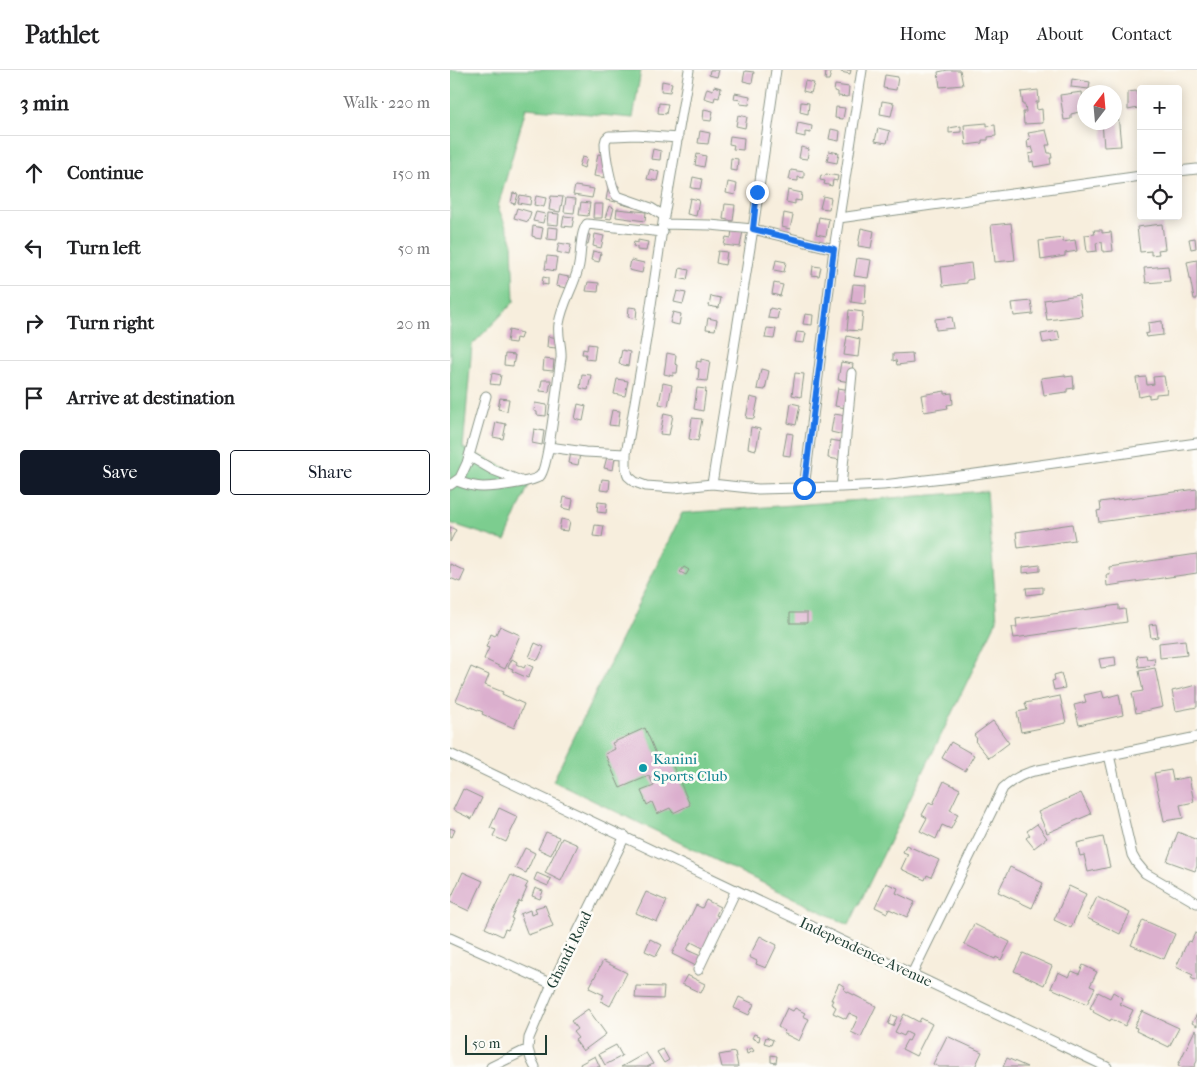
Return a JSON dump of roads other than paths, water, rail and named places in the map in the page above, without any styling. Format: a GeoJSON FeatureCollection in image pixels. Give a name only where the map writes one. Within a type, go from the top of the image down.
{"type":"FeatureCollection","features":[{"type":"Feature","properties":{"kind":"street"},"geometry":{"type":"LineString","coordinates":[[689,70],[626,454],[628,476],[635,482],[646,486],[674,488],[712,484],[758,488],[883,486],[1197,443]]}},
{"type":"Feature","properties":{"kind":"street"},"geometry":{"type":"LineString","coordinates":[[712,484],[753,229],[776,70]]}},
{"type":"Feature","properties":{"kind":"street"},"geometry":{"type":"LineString","coordinates":[[804,488],[834,249],[862,70]]}},
{"type":"Feature","properties":{"kind":"street"},"geometry":{"type":"LineString","coordinates":[[663,224],[651,208],[615,194],[605,143],[609,136],[678,138]]}},
{"type":"Feature","properties":{"kind":"street"},"geometry":{"type":"LineString","coordinates":[[1182,171],[1197,169]]}},
{"type":"Feature","properties":{"kind":"street"},"geometry":{"type":"LineString","coordinates":[[839,218],[1137,177]]}},
{"type":"Feature","properties":{"kind":"street"},"geometry":{"type":"LineString","coordinates":[[454,483],[483,487],[524,482],[534,480],[540,476],[545,466],[561,352],[558,332],[559,324],[564,304],[578,268],[586,224],[710,225],[753,229],[834,249]]}},
{"type":"Feature","properties":{"kind":"street"},"geometry":{"type":"LineString","coordinates":[[841,488],[852,373]]}},
{"type":"Feature","properties":{"kind":"street"},"geometry":{"type":"LineString","coordinates":[[454,483],[462,475],[469,456],[486,396]]}},
{"type":"Feature","properties":{"kind":"street"},"geometry":{"type":"LineString","coordinates":[[548,447],[585,452],[626,454]]}},
{"type":"Feature","properties":{"kind":"street"},"geometry":{"type":"LineString","coordinates":[[469,456],[493,470],[524,482]]}},
{"type":"Feature","properties":{"kind":"street"},"geometry":{"type":"LineString","coordinates":[[912,974],[1003,788],[1010,782],[1026,773],[1197,737]]}},
{"type":"Feature","properties":{"kind":"street","name":"Independence Avenue"},"geometry":{"type":"LineString","coordinates":[[450,754],[1107,1067]]}},
{"type":"Feature","properties":{"kind":"street"},"geometry":{"type":"LineString","coordinates":[[1109,754],[1132,855],[1136,862],[1145,873],[1197,903]]}},
{"type":"Feature","properties":{"kind":"street","name":"Ghandi Road"},"geometry":{"type":"LineString","coordinates":[[528,1049],[529,1038],[552,984],[625,836]]}},
{"type":"Feature","properties":{"kind":"street"},"geometry":{"type":"LineString","coordinates":[[698,970],[736,890]]}},
{"type":"Feature","properties":{"kind":"street"},"geometry":{"type":"LineString","coordinates":[[450,938],[552,984]]}},
{"type":"Feature","properties":{"kind":"street"},"geometry":{"type":"LineString","coordinates":[[491,1067],[528,1049],[530,1059],[535,1067]]}},
{"type":"Feature","properties":{"kind":"place","name":"Kanini Sports Club"},"geometry":{"type":"Point","coordinates":[643,768]}}]}
